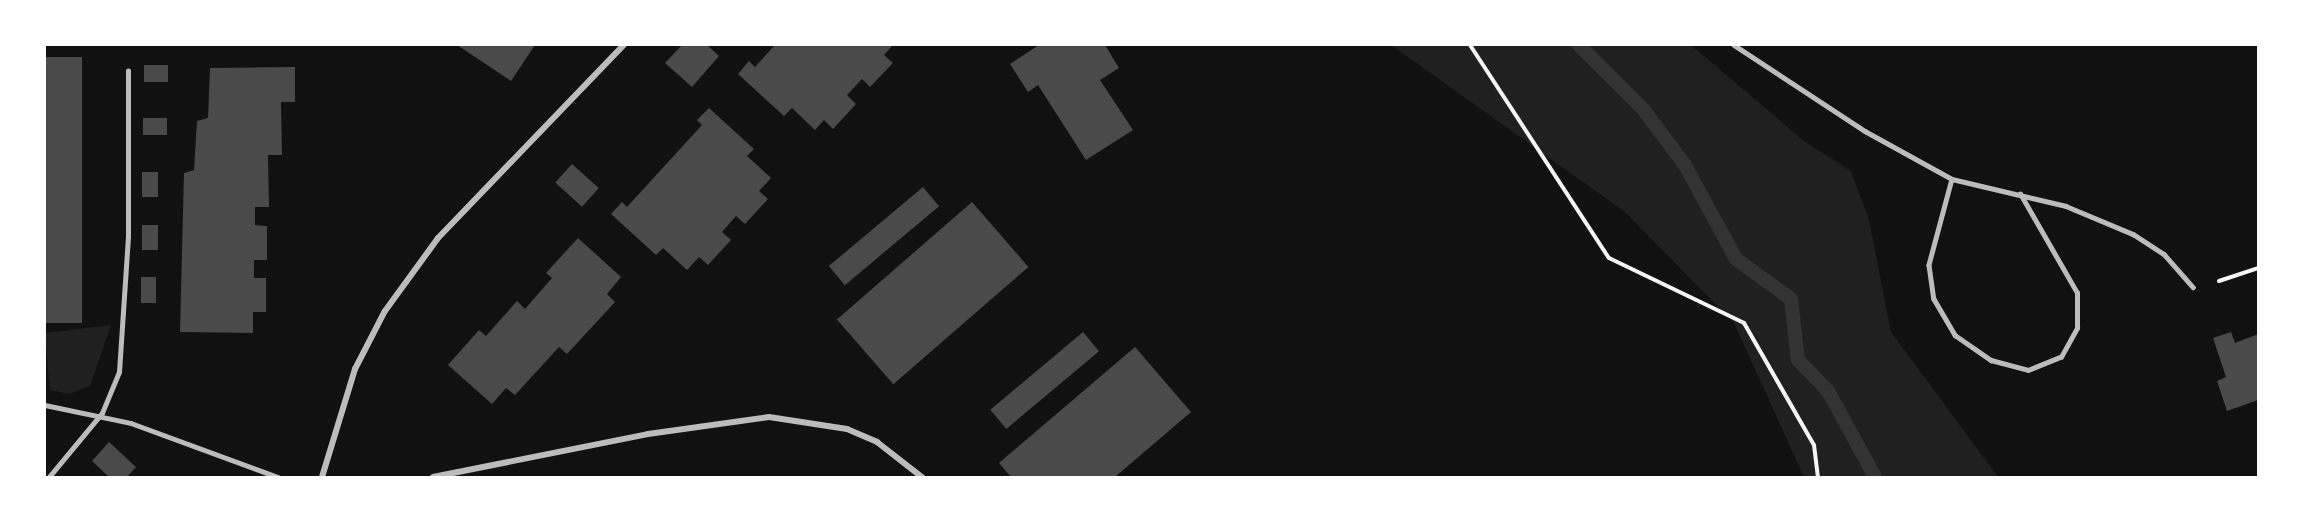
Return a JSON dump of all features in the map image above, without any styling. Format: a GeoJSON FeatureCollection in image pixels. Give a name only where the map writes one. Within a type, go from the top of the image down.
{"type":"FeatureCollection","features":[{"type":"Feature","properties":{"kind":"street"},"geometry":{"type":"LineString","coordinates":[[322,477],[355,369],[385,311],[438,238],[624,45]]}},
{"type":"Feature","properties":{"kind":"street"},"geometry":{"type":"LineString","coordinates":[[433,477],[648,434],[769,417],[847,429],[877,442],[921,477]]}},
{"type":"Feature","properties":{"kind":"lane"},"geometry":{"type":"LineString","coordinates":[[1734,45],[1865,131],[1952,179],[2066,206],[2133,234],[2164,254],[2193,287]]}},
{"type":"Feature","properties":{"kind":"lane"},"geometry":{"type":"LineString","coordinates":[[49,477],[102,414],[119,372],[126,320],[128,71]]}},
{"type":"Feature","properties":{"kind":"lane"},"geometry":{"type":"LineString","coordinates":[[1952,179],[1929,265],[1934,299],[1955,335],[1991,360],[2028,370],[2061,357],[2077,328],[2077,293],[2020,194]]}},
{"type":"Feature","properties":{"kind":"lane"},"geometry":{"type":"LineString","coordinates":[[45,405],[102,414],[278,477]]}},
{"type":"Feature","properties":{"kind":"path"},"geometry":{"type":"LineString","coordinates":[[1470,45],[1609,258],[1744,323],[1815,445],[1818,477]]}},
{"type":"Feature","properties":{"kind":"path"},"geometry":{"type":"LineString","coordinates":[[2193,287],[2258,268]]}},
{"type":"Feature","properties":{"kind":"shaded area"},"geometry":{"type":"Polygon","coordinates":[[[1391,45],[1691,45],[1804,141],[1851,171],[1869,220],[1891,332],[1998,477],[1804,477],[1734,323],[1625,212],[1391,45]]]}},
{"type":"Feature","properties":{"kind":"shaded area"},"geometry":{"type":"Polygon","coordinates":[[[111,325],[90,386],[69,394],[50,390],[45,333],[111,325]]]}},
{"type":"Feature","properties":{"kind":"building"},"geometry":{"type":"Polygon","coordinates":[[[457,45],[535,45],[511,81],[457,45]]]}},
{"type":"Feature","properties":{"kind":"building"},"geometry":{"type":"Polygon","coordinates":[[[682,45],[707,45],[719,56],[692,87],[665,63],[682,45]]]}},
{"type":"Feature","properties":{"kind":"building"},"geometry":{"type":"Polygon","coordinates":[[[775,45],[893,45],[884,55],[893,63],[870,87],[862,79],[847,95],[856,104],[833,129],[824,120],[815,130],[792,108],[784,116],[738,74],[749,61],[755,67],[775,45]]]}},
{"type":"Feature","properties":{"kind":"building"},"geometry":{"type":"Polygon","coordinates":[[[1039,45],[1105,45],[1119,68],[1100,80],[1133,130],[1086,160],[1038,85],[1028,92],[1010,64],[1039,45]]]}},
{"type":"Feature","properties":{"kind":"building"},"geometry":{"type":"Polygon","coordinates":[[[45,57],[82,57],[82,323],[45,323],[45,57]]]}},
{"type":"Feature","properties":{"kind":"building"},"geometry":{"type":"Polygon","coordinates":[[[144,65],[168,65],[168,82],[144,82],[144,65]]]}},
{"type":"Feature","properties":{"kind":"building"},"geometry":{"type":"Polygon","coordinates":[[[295,67],[295,102],[281,102],[282,155],[268,155],[269,207],[255,207],[255,225],[267,226],[267,260],[254,260],[254,278],[266,278],[266,312],[253,312],[253,333],[180,332],[184,173],[194,170],[197,121],[208,118],[210,68],[295,67]]]}},
{"type":"Feature","properties":{"kind":"building"},"geometry":{"type":"Polygon","coordinates":[[[709,108],[754,149],[747,156],[771,178],[759,191],[768,199],[745,224],[736,216],[722,232],[731,240],[708,265],[699,257],[687,270],[663,248],[656,255],[611,214],[622,202],[627,207],[702,125],[697,120],[709,108]]]}},
{"type":"Feature","properties":{"kind":"building"},"geometry":{"type":"Polygon","coordinates":[[[143,118],[167,118],[167,135],[143,135],[143,118]]]}},
{"type":"Feature","properties":{"kind":"building"},"geometry":{"type":"Polygon","coordinates":[[[572,164],[599,188],[582,207],[555,183],[572,164]]]}},
{"type":"Feature","properties":{"kind":"building"},"geometry":{"type":"Polygon","coordinates":[[[142,172],[158,172],[158,197],[142,197],[142,172]]]}},
{"type":"Feature","properties":{"kind":"building"},"geometry":{"type":"Polygon","coordinates":[[[923,187],[939,206],[845,285],[829,266],[923,187]]]}},
{"type":"Feature","properties":{"kind":"building"},"geometry":{"type":"Polygon","coordinates":[[[972,202],[1028,267],[893,384],[837,319],[972,202]]]}},
{"type":"Feature","properties":{"kind":"building"},"geometry":{"type":"Polygon","coordinates":[[[142,225],[158,225],[158,250],[142,250],[142,225]]]}},
{"type":"Feature","properties":{"kind":"building"},"geometry":{"type":"Polygon","coordinates":[[[578,238],[621,277],[607,294],[615,302],[567,354],[559,347],[515,395],[506,388],[492,404],[448,365],[479,330],[486,336],[517,301],[525,309],[552,278],[546,273],[578,238]]]}},
{"type":"Feature","properties":{"kind":"building"},"geometry":{"type":"Polygon","coordinates":[[[141,277],[156,277],[156,303],[141,303],[141,277]]]}},
{"type":"Feature","properties":{"kind":"building"},"geometry":{"type":"Polygon","coordinates":[[[1083,332],[1099,351],[1006,429],[990,410],[1083,332]]]}},
{"type":"Feature","properties":{"kind":"building"},"geometry":{"type":"Polygon","coordinates":[[[2231,332],[2235,343],[2258,334],[2258,400],[2227,411],[2217,381],[2226,377],[2213,338],[2231,332]]]}},
{"type":"Feature","properties":{"kind":"building"},"geometry":{"type":"Polygon","coordinates":[[[1135,347],[1191,412],[1115,477],[1011,477],[999,463],[1135,347]]]}},
{"type":"Feature","properties":{"kind":"building"},"geometry":{"type":"Polygon","coordinates":[[[109,442],[136,467],[127,477],[109,477],[92,461],[109,442]]]}},
{"type":"Feature","properties":{"kind":"waterway"},"geometry":{"type":"LineString","coordinates":[[1579,45],[1643,109],[1685,165],[1736,259],[1791,299],[1798,360],[1828,391],[1875,477]]}}]}
